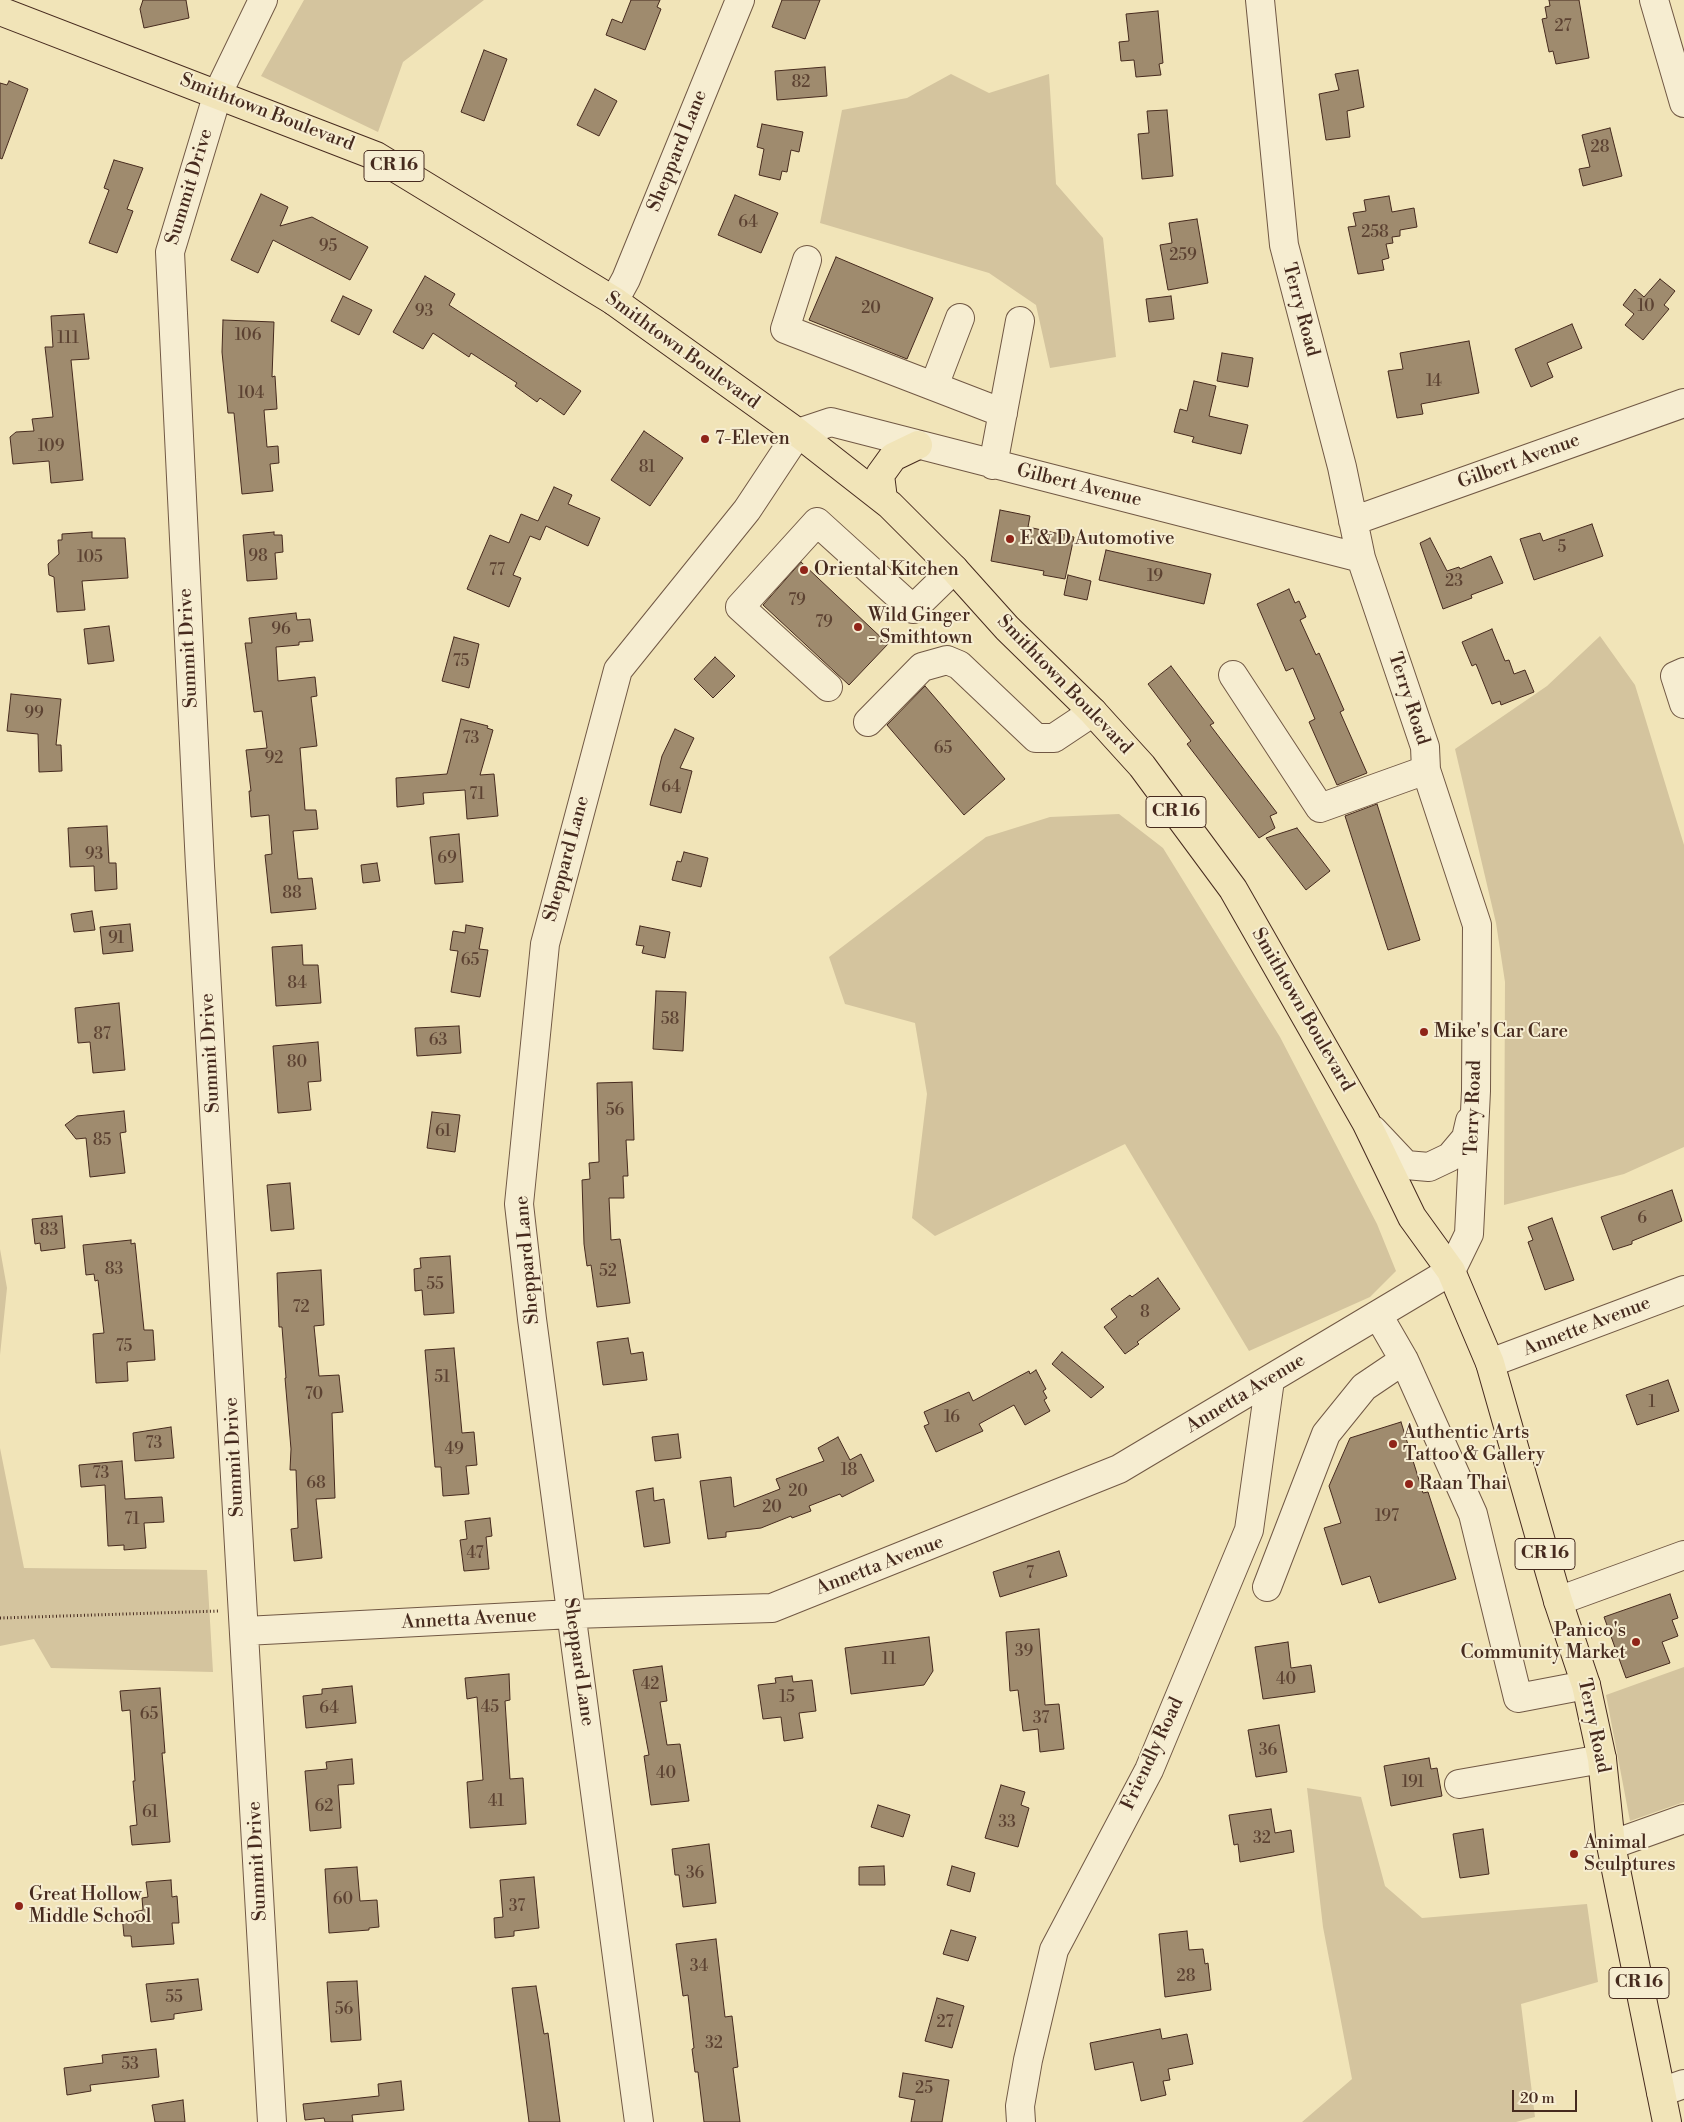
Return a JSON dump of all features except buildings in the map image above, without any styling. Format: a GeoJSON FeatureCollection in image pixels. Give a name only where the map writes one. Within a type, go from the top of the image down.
{"type":"FeatureCollection","features":[{"type":"Feature","properties":{"kind":"main road","name":"Smithtown Boulevard"},"geometry":{"type":"LineString","coordinates":[[0,11],[218,93],[376,156],[614,301],[798,433],[883,499],[954,569],[1007,628],[1093,712],[1142,766],[1233,889],[1366,1122],[1412,1217],[1451,1271]]}},
{"type":"Feature","properties":{"kind":"main road"},"geometry":{"type":"LineString","coordinates":[[883,499],[880,475],[893,457],[918,445]]}},
{"type":"Feature","properties":{"kind":"main road","name":"Terry Road"},"geometry":{"type":"LineString","coordinates":[[1451,1271],[1490,1363],[1558,1600],[1586,1685],[1602,1759],[1611,1845],[1672,2088],[1667,2122]]}},
{"type":"Feature","properties":{"kind":"street","name":"Summit Drive"},"geometry":{"type":"LineString","coordinates":[[263,0],[218,93],[170,252],[200,866],[245,1621],[272,2122]]}},
{"type":"Feature","properties":{"kind":"street","name":"Sheppard Lane"},"geometry":{"type":"LineString","coordinates":[[614,301],[626,279],[740,0]]}},
{"type":"Feature","properties":{"kind":"street","name":"Terry Road"},"geometry":{"type":"LineString","coordinates":[[1260,0],[1284,246],[1342,466],[1361,558],[1425,747],[1426,770],[1477,926],[1476,1091],[1469,1234],[1451,1271]]}},
{"type":"Feature","properties":{"kind":"street"},"geometry":{"type":"LineString","coordinates":[[1654,0],[1684,103]]}},
{"type":"Feature","properties":{"kind":"street"},"geometry":{"type":"LineString","coordinates":[[807,260],[785,329],[1003,413]]}},
{"type":"Feature","properties":{"kind":"street"},"geometry":{"type":"LineString","coordinates":[[934,386],[960,318]]}},
{"type":"Feature","properties":{"kind":"street"},"geometry":{"type":"LineString","coordinates":[[993,464],[1020,321]]}},
{"type":"Feature","properties":{"kind":"street","name":"Gilbert Avenue"},"geometry":{"type":"LineString","coordinates":[[1353,521],[1684,402]]}},
{"type":"Feature","properties":{"kind":"street","name":"Gilbert Avenue"},"geometry":{"type":"LineString","coordinates":[[798,433],[831,422],[1361,558]]}},
{"type":"Feature","properties":{"kind":"street","name":"Sheppard Lane"},"geometry":{"type":"LineString","coordinates":[[639,2122],[532,1320],[519,1204],[544,944],[618,670],[747,510],[798,433]]}},
{"type":"Feature","properties":{"kind":"street"},"geometry":{"type":"LineString","coordinates":[[828,687],[740,607],[817,522],[913,609],[954,569]]}},
{"type":"Feature","properties":{"kind":"street"},"geometry":{"type":"LineString","coordinates":[[868,722],[922,667],[947,660],[959,665],[1036,738],[1054,738],[1093,712]]}},
{"type":"Feature","properties":{"kind":"street"},"geometry":{"type":"LineString","coordinates":[[1684,672],[1675,676],[1684,704]]}},
{"type":"Feature","properties":{"kind":"street"},"geometry":{"type":"LineString","coordinates":[[1233,675],[1320,808],[1426,770]]}},
{"type":"Feature","properties":{"kind":"street"},"geometry":{"type":"LineString","coordinates":[[1366,1122],[1406,1165],[1429,1167],[1450,1157],[1466,1138],[1476,1091]]}},
{"type":"Feature","properties":{"kind":"street","name":"Annetta Avenue"},"geometry":{"type":"LineString","coordinates":[[245,1621],[772,1608],[1119,1469],[1451,1271]]}},
{"type":"Feature","properties":{"kind":"street","name":"Annette Avenue"},"geometry":{"type":"LineString","coordinates":[[1490,1363],[1684,1290]]}},
{"type":"Feature","properties":{"kind":"street"},"geometry":{"type":"LineString","coordinates":[[1378,1315],[1404,1360],[1473,1514],[1518,1698],[1586,1685]]}},
{"type":"Feature","properties":{"kind":"street"},"geometry":{"type":"LineString","coordinates":[[1267,1587],[1326,1434],[1364,1387],[1404,1360]]}},
{"type":"Feature","properties":{"kind":"street","name":"Friendly Road"},"geometry":{"type":"LineString","coordinates":[[1021,2122],[1020,2106],[1028,2060],[1054,1950],[1149,1770],[1249,1530],[1270,1380]]}},
{"type":"Feature","properties":{"kind":"street"},"geometry":{"type":"LineString","coordinates":[[1558,1600],[1684,1555]]}},
{"type":"Feature","properties":{"kind":"street"},"geometry":{"type":"LineString","coordinates":[[1459,1784],[1602,1759]]}},
{"type":"Feature","properties":{"kind":"street"},"geometry":{"type":"LineString","coordinates":[[1611,1845],[1684,1819]]}},
{"type":"Feature","properties":{"kind":"path"},"geometry":{"type":"LineString","coordinates":[[0,1618],[245,1621]]}},
{"type":"Feature","properties":{"kind":"shaded area"},"geometry":{"type":"Polygon","coordinates":[[[304,0],[484,0],[403,62],[378,132],[261,76],[304,0]]]}},
{"type":"Feature","properties":{"kind":"shaded area"},"geometry":{"type":"Polygon","coordinates":[[[951,74],[989,93],[1049,74],[1056,184],[1103,238],[1116,357],[1050,368],[1036,305],[989,273],[820,223],[842,110],[907,98],[951,74]]]}},
{"type":"Feature","properties":{"kind":"shaded area"},"geometry":{"type":"Polygon","coordinates":[[[1600,636],[1635,685],[1684,845],[1684,1147],[1624,1174],[1504,1205],[1505,982],[1496,923],[1455,749],[1547,686],[1600,636]]]}},
{"type":"Feature","properties":{"kind":"shaded area"},"geometry":{"type":"Polygon","coordinates":[[[1119,814],[1163,848],[1280,1037],[1377,1224],[1396,1271],[1370,1297],[1249,1351],[1125,1144],[935,1236],[912,1218],[927,1094],[915,1023],[845,1004],[829,957],[986,837],[1050,817],[1119,814]]]}},
{"type":"Feature","properties":{"kind":"shaded area"},"geometry":{"type":"Polygon","coordinates":[[[0,1249],[7,1288],[0,1355],[0,1249]]]}},
{"type":"Feature","properties":{"kind":"shaded area"},"geometry":{"type":"Polygon","coordinates":[[[0,1448],[24,1568],[207,1570],[213,1672],[51,1668],[34,1639],[0,1646],[0,1448]]]}},
{"type":"Feature","properties":{"kind":"shaded area"},"geometry":{"type":"Polygon","coordinates":[[[1684,1667],[1684,1802],[1630,1821],[1606,1695],[1684,1667]]]}},
{"type":"Feature","properties":{"kind":"shaded area"},"geometry":{"type":"Polygon","coordinates":[[[1307,1788],[1361,1797],[1385,1886],[1422,1918],[1587,1904],[1598,1982],[1521,2004],[1535,2117],[1516,2122],[1302,2122],[1352,2079],[1323,1927],[1307,1788]]]}},
{"type":"Feature","properties":{"kind":"place","name":"7-Eleven"},"geometry":{"type":"Point","coordinates":[705,439]}},
{"type":"Feature","properties":{"kind":"place","name":"E & D Automotive"},"geometry":{"type":"Point","coordinates":[1010,539]}},
{"type":"Feature","properties":{"kind":"place","name":"Oriental Kitchen"},"geometry":{"type":"Point","coordinates":[804,570]}},
{"type":"Feature","properties":{"kind":"place","name":"Wild Ginger - Smithtown"},"geometry":{"type":"Point","coordinates":[858,627]}},
{"type":"Feature","properties":{"kind":"place","name":"Mike's Car Care"},"geometry":{"type":"Point","coordinates":[1424,1032]}},
{"type":"Feature","properties":{"kind":"place","name":"Authentic Arts Tattoo & Gallery"},"geometry":{"type":"Point","coordinates":[1393,1444]}},
{"type":"Feature","properties":{"kind":"place","name":"Raan Thai"},"geometry":{"type":"Point","coordinates":[1409,1484]}},
{"type":"Feature","properties":{"kind":"place","name":"Panico's Community Market"},"geometry":{"type":"Point","coordinates":[1636,1642]}},
{"type":"Feature","properties":{"kind":"place","name":"Animal Sculptures"},"geometry":{"type":"Point","coordinates":[1574,1854]}},
{"type":"Feature","properties":{"kind":"place","name":"Great Hollow Middle School"},"geometry":{"type":"Point","coordinates":[19,1906]}}]}
